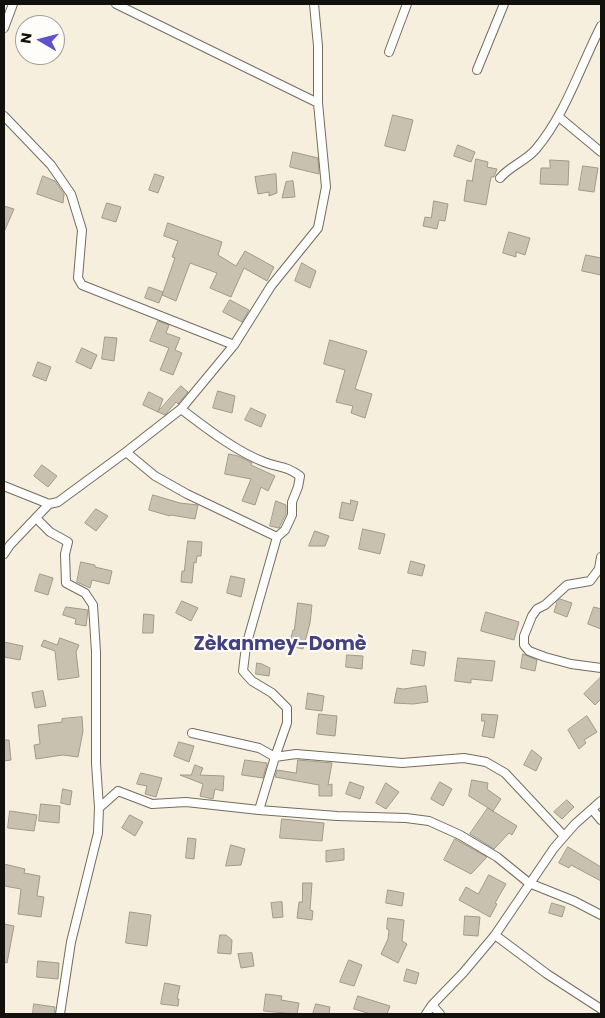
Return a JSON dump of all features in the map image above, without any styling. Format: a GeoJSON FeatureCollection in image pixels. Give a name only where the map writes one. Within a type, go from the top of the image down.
{"type":"FeatureCollection","features":[{"type":"Feature","properties":{"kind":"street"},"geometry":{"type":"LineString","coordinates":[[4,28],[13,4]]}},
{"type":"Feature","properties":{"kind":"street"},"geometry":{"type":"LineString","coordinates":[[116,4],[318,103]]}},
{"type":"Feature","properties":{"kind":"street"},"geometry":{"type":"LineString","coordinates":[[4,554],[50,504],[58,502],[181,409],[234,345],[271,286],[318,228],[326,187],[318,103],[318,46],[314,4]]}},
{"type":"Feature","properties":{"kind":"street"},"geometry":{"type":"LineString","coordinates":[[389,52],[407,4]]}},
{"type":"Feature","properties":{"kind":"street"},"geometry":{"type":"LineString","coordinates":[[477,70],[504,4]]}},
{"type":"Feature","properties":{"kind":"street"},"geometry":{"type":"LineString","coordinates":[[500,178],[506,170],[534,152],[560,117],[601,26]]}},
{"type":"Feature","properties":{"kind":"street"},"geometry":{"type":"LineString","coordinates":[[4,116],[51,165],[71,194],[82,230],[78,278],[82,285],[234,345]]}},
{"type":"Feature","properties":{"kind":"street"},"geometry":{"type":"LineString","coordinates":[[560,117],[601,152]]}},
{"type":"Feature","properties":{"kind":"street"},"geometry":{"type":"LineString","coordinates":[[181,409],[220,438],[264,462],[289,468],[300,476],[292,502],[292,515],[285,530],[276,537],[246,646],[243,671],[252,681],[272,693],[286,708],[287,724],[259,810]]}},
{"type":"Feature","properties":{"kind":"street"},"geometry":{"type":"LineString","coordinates":[[126,452],[155,476],[187,494],[276,537]]}},
{"type":"Feature","properties":{"kind":"street"},"geometry":{"type":"LineString","coordinates":[[4,486],[50,504]]}},
{"type":"Feature","properties":{"kind":"street"},"geometry":{"type":"LineString","coordinates":[[36,518],[50,532],[68,542],[65,554],[66,583],[85,593],[93,605],[96,652],[98,833],[71,942],[60,1014]]}},
{"type":"Feature","properties":{"kind":"street"},"geometry":{"type":"LineString","coordinates":[[601,556],[599,569],[590,581],[567,585],[545,605],[537,609],[524,636],[524,645],[528,651],[572,664],[601,668]]}},
{"type":"Feature","properties":{"kind":"street"},"geometry":{"type":"LineString","coordinates":[[192,733],[259,748],[275,757],[296,754],[402,763],[464,758],[486,762],[505,773],[564,836]]}},
{"type":"Feature","properties":{"kind":"street"},"geometry":{"type":"LineString","coordinates":[[99,808],[118,791],[152,804],[186,802],[337,816],[406,818],[429,822],[460,835],[496,857],[529,883],[574,901],[601,915]]}},
{"type":"Feature","properties":{"kind":"street"},"geometry":{"type":"LineString","coordinates":[[426,1014],[432,1005],[463,974],[494,935],[564,836],[601,801]]}},
{"type":"Feature","properties":{"kind":"street"},"geometry":{"type":"LineString","coordinates":[[592,809],[601,820]]}},
{"type":"Feature","properties":{"kind":"street"},"geometry":{"type":"LineString","coordinates":[[494,935],[547,974],[601,1009]]}},
{"type":"Feature","properties":{"kind":"street"},"geometry":{"type":"LineString","coordinates":[[432,1005],[440,1014]]}},
{"type":"Feature","properties":{"kind":"building"},"geometry":{"type":"Polygon","coordinates":[[[393,115],[413,120],[405,151],[385,146],[393,115]]]}},
{"type":"Feature","properties":{"kind":"building"},"geometry":{"type":"Polygon","coordinates":[[[458,145],[475,152],[471,162],[454,156],[458,145]]]}},
{"type":"Feature","properties":{"kind":"building"},"geometry":{"type":"Polygon","coordinates":[[[293,152],[318,158],[319,174],[290,167],[293,152]]]}},
{"type":"Feature","properties":{"kind":"building"},"geometry":{"type":"Polygon","coordinates":[[[476,159],[488,162],[487,167],[497,169],[494,177],[491,177],[486,205],[464,201],[467,180],[472,181],[476,159]]]}},
{"type":"Feature","properties":{"kind":"building"},"geometry":{"type":"Polygon","coordinates":[[[550,160],[569,161],[568,185],[540,184],[541,168],[550,168],[550,160]]]}},
{"type":"Feature","properties":{"kind":"building"},"geometry":{"type":"Polygon","coordinates":[[[583,166],[598,168],[594,192],[579,190],[583,166]]]}},
{"type":"Feature","properties":{"kind":"building"},"geometry":{"type":"Polygon","coordinates":[[[155,174],[164,177],[158,193],[149,190],[155,174]]]}},
{"type":"Feature","properties":{"kind":"building"},"geometry":{"type":"Polygon","coordinates":[[[276,174],[277,193],[269,196],[269,192],[258,194],[255,177],[276,174]]]}},
{"type":"Feature","properties":{"kind":"building"},"geometry":{"type":"Polygon","coordinates":[[[43,176],[55,181],[64,194],[63,203],[37,194],[43,176]]]}},
{"type":"Feature","properties":{"kind":"building"},"geometry":{"type":"Polygon","coordinates":[[[293,181],[295,197],[282,198],[286,182],[293,181]]]}},
{"type":"Feature","properties":{"kind":"building"},"geometry":{"type":"Polygon","coordinates":[[[434,201],[448,204],[445,221],[439,220],[437,229],[423,226],[425,217],[431,218],[434,201]]]}},
{"type":"Feature","properties":{"kind":"building"},"geometry":{"type":"Polygon","coordinates":[[[107,203],[121,207],[116,222],[102,218],[107,203]]]}},
{"type":"Feature","properties":{"kind":"building"},"geometry":{"type":"Polygon","coordinates":[[[4,206],[14,209],[4,232],[4,206]]]}},
{"type":"Feature","properties":{"kind":"building"},"geometry":{"type":"Polygon","coordinates":[[[168,223],[222,242],[218,255],[236,266],[245,251],[274,267],[267,281],[244,268],[231,297],[210,288],[217,273],[190,263],[176,301],[162,295],[175,258],[172,257],[178,241],[164,236],[168,223]]]}},
{"type":"Feature","properties":{"kind":"building"},"geometry":{"type":"Polygon","coordinates":[[[509,232],[530,238],[525,255],[516,252],[516,257],[503,253],[509,232]]]}},
{"type":"Feature","properties":{"kind":"building"},"geometry":{"type":"Polygon","coordinates":[[[586,255],[601,258],[601,275],[582,271],[586,255]]]}},
{"type":"Feature","properties":{"kind":"building"},"geometry":{"type":"Polygon","coordinates":[[[302,263],[316,271],[310,288],[295,281],[302,263]]]}},
{"type":"Feature","properties":{"kind":"building"},"geometry":{"type":"Polygon","coordinates":[[[149,287],[163,292],[159,303],[145,298],[149,287]]]}},
{"type":"Feature","properties":{"kind":"building"},"geometry":{"type":"Polygon","coordinates":[[[230,300],[249,310],[242,322],[223,312],[230,300]]]}},
{"type":"Feature","properties":{"kind":"building"},"geometry":{"type":"Polygon","coordinates":[[[158,321],[169,325],[166,333],[180,338],[175,350],[182,353],[173,375],[160,370],[169,348],[150,341],[158,321]]]}},
{"type":"Feature","properties":{"kind":"building"},"geometry":{"type":"Polygon","coordinates":[[[105,337],[117,338],[114,361],[102,359],[105,337]]]}},
{"type":"Feature","properties":{"kind":"building"},"geometry":{"type":"Polygon","coordinates":[[[330,340],[367,351],[355,389],[372,394],[365,418],[351,413],[353,406],[336,402],[345,370],[324,364],[330,340]]]}},
{"type":"Feature","properties":{"kind":"building"},"geometry":{"type":"Polygon","coordinates":[[[82,348],[97,355],[91,369],[76,362],[82,348]]]}},
{"type":"Feature","properties":{"kind":"building"},"geometry":{"type":"Polygon","coordinates":[[[38,362],[51,367],[46,381],[33,376],[38,362]]]}},
{"type":"Feature","properties":{"kind":"building"},"geometry":{"type":"Polygon","coordinates":[[[181,386],[188,392],[178,404],[176,402],[165,415],[158,412],[181,386]]]}},
{"type":"Feature","properties":{"kind":"building"},"geometry":{"type":"Polygon","coordinates":[[[218,391],[235,396],[232,413],[213,408],[218,391]]]}},
{"type":"Feature","properties":{"kind":"building"},"geometry":{"type":"Polygon","coordinates":[[[149,392],[163,399],[158,412],[143,405],[149,392]]]}},
{"type":"Feature","properties":{"kind":"building"},"geometry":{"type":"Polygon","coordinates":[[[251,408],[266,415],[261,427],[245,420],[251,408]]]}},
{"type":"Feature","properties":{"kind":"building"},"geometry":{"type":"Polygon","coordinates":[[[229,454],[238,456],[252,463],[251,465],[275,476],[268,491],[261,487],[255,505],[242,501],[251,479],[225,474],[229,454]]]}},
{"type":"Feature","properties":{"kind":"building"},"geometry":{"type":"Polygon","coordinates":[[[42,465],[57,476],[48,487],[34,476],[42,465]]]}},
{"type":"Feature","properties":{"kind":"building"},"geometry":{"type":"Polygon","coordinates":[[[153,495],[180,503],[198,505],[195,519],[170,516],[149,510],[153,495]]]}},
{"type":"Feature","properties":{"kind":"building"},"geometry":{"type":"Polygon","coordinates":[[[351,500],[358,502],[353,521],[339,518],[342,502],[350,504],[351,500]]]}},
{"type":"Feature","properties":{"kind":"building"},"geometry":{"type":"Polygon","coordinates":[[[276,501],[286,505],[286,514],[279,528],[270,526],[276,501]]]}},
{"type":"Feature","properties":{"kind":"building"},"geometry":{"type":"Polygon","coordinates":[[[96,509],[108,516],[96,531],[85,523],[96,509]]]}},
{"type":"Feature","properties":{"kind":"building"},"geometry":{"type":"Polygon","coordinates":[[[363,529],[385,534],[380,554],[359,549],[363,529]]]}},
{"type":"Feature","properties":{"kind":"building"},"geometry":{"type":"Polygon","coordinates":[[[315,531],[329,536],[325,546],[309,546],[315,531]]]}},
{"type":"Feature","properties":{"kind":"building"},"geometry":{"type":"Polygon","coordinates":[[[188,541],[202,542],[201,556],[197,556],[196,563],[194,562],[192,583],[181,582],[188,541]]]}},
{"type":"Feature","properties":{"kind":"building"},"geometry":{"type":"Polygon","coordinates":[[[411,561],[425,565],[422,576],[408,573],[411,561]]]}},
{"type":"Feature","properties":{"kind":"building"},"geometry":{"type":"Polygon","coordinates":[[[81,562],[112,571],[109,584],[92,580],[90,588],[77,582],[81,562]]]}},
{"type":"Feature","properties":{"kind":"building"},"geometry":{"type":"Polygon","coordinates":[[[40,574],[53,578],[48,595],[35,591],[40,574]]]}},
{"type":"Feature","properties":{"kind":"building"},"geometry":{"type":"Polygon","coordinates":[[[231,576],[245,579],[241,597],[227,593],[231,576]]]}},
{"type":"Feature","properties":{"kind":"building"},"geometry":{"type":"Polygon","coordinates":[[[560,599],[572,603],[567,617],[554,612],[560,599]]]}},
{"type":"Feature","properties":{"kind":"building"},"geometry":{"type":"Polygon","coordinates":[[[182,601],[198,608],[191,621],[176,613],[182,601]]]}},
{"type":"Feature","properties":{"kind":"building"},"geometry":{"type":"Polygon","coordinates":[[[298,603],[312,605],[310,623],[303,649],[289,646],[294,630],[298,603]]]}},
{"type":"Feature","properties":{"kind":"building"},"geometry":{"type":"Polygon","coordinates":[[[66,607],[88,610],[86,626],[75,624],[76,619],[63,615],[66,607]]]}},
{"type":"Feature","properties":{"kind":"building"},"geometry":{"type":"Polygon","coordinates":[[[594,607],[601,609],[601,629],[588,624],[594,607]]]}},
{"type":"Feature","properties":{"kind":"building"},"geometry":{"type":"Polygon","coordinates":[[[486,612],[519,622],[514,640],[481,631],[486,612]]]}},
{"type":"Feature","properties":{"kind":"building"},"geometry":{"type":"Polygon","coordinates":[[[144,614],[154,615],[153,633],[143,633],[144,614]]]}},
{"type":"Feature","properties":{"kind":"building"},"geometry":{"type":"Polygon","coordinates":[[[60,638],[79,645],[76,652],[79,677],[58,680],[55,651],[41,646],[44,640],[57,645],[60,638]]]}},
{"type":"Feature","properties":{"kind":"building"},"geometry":{"type":"Polygon","coordinates":[[[4,642],[23,646],[20,660],[4,657],[4,642]]]}},
{"type":"Feature","properties":{"kind":"building"},"geometry":{"type":"Polygon","coordinates":[[[413,650],[426,652],[424,666],[411,664],[413,650]]]}},
{"type":"Feature","properties":{"kind":"building"},"geometry":{"type":"Polygon","coordinates":[[[523,654],[537,660],[535,671],[521,668],[523,654]]]}},
{"type":"Feature","properties":{"kind":"building"},"geometry":{"type":"Polygon","coordinates":[[[347,655],[363,656],[362,669],[346,667],[347,655]]]}},
{"type":"Feature","properties":{"kind":"building"},"geometry":{"type":"Polygon","coordinates":[[[458,658],[495,661],[492,681],[471,679],[471,683],[455,681],[458,658]]]}},
{"type":"Feature","properties":{"kind":"building"},"geometry":{"type":"Polygon","coordinates":[[[257,663],[270,668],[269,676],[256,674],[257,663]]]}},
{"type":"Feature","properties":{"kind":"building"},"geometry":{"type":"Polygon","coordinates":[[[601,677],[601,699],[595,705],[584,694],[601,677]]]}},
{"type":"Feature","properties":{"kind":"building"},"geometry":{"type":"Polygon","coordinates":[[[426,686],[428,702],[413,704],[394,703],[397,688],[426,686]]]}},
{"type":"Feature","properties":{"kind":"building"},"geometry":{"type":"Polygon","coordinates":[[[43,691],[46,706],[35,708],[32,693],[43,691]]]}},
{"type":"Feature","properties":{"kind":"building"},"geometry":{"type":"Polygon","coordinates":[[[308,693],[324,696],[322,711],[306,709],[308,693]]]}},
{"type":"Feature","properties":{"kind":"building"},"geometry":{"type":"Polygon","coordinates":[[[319,714],[337,716],[335,736],[317,734],[319,714]]]}},
{"type":"Feature","properties":{"kind":"building"},"geometry":{"type":"Polygon","coordinates":[[[482,714],[498,715],[494,738],[482,736],[485,721],[482,721],[482,714]]]}},
{"type":"Feature","properties":{"kind":"building"},"geometry":{"type":"Polygon","coordinates":[[[587,716],[597,732],[584,740],[586,743],[579,749],[568,730],[587,716]]]}},
{"type":"Feature","properties":{"kind":"building"},"geometry":{"type":"Polygon","coordinates":[[[82,717],[83,731],[78,757],[63,755],[36,759],[34,745],[40,744],[38,725],[62,722],[62,719],[82,717]]]}},
{"type":"Feature","properties":{"kind":"building"},"geometry":{"type":"Polygon","coordinates":[[[4,740],[9,740],[11,760],[4,761],[4,740]]]}},
{"type":"Feature","properties":{"kind":"building"},"geometry":{"type":"Polygon","coordinates":[[[179,742],[194,746],[189,762],[174,756],[179,742]]]}},
{"type":"Feature","properties":{"kind":"building"},"geometry":{"type":"Polygon","coordinates":[[[532,750],[542,758],[536,771],[524,765],[532,750]]]}},
{"type":"Feature","properties":{"kind":"building"},"geometry":{"type":"Polygon","coordinates":[[[245,760],[267,763],[263,778],[242,775],[245,760]]]}},
{"type":"Feature","properties":{"kind":"building"},"geometry":{"type":"Polygon","coordinates":[[[298,760],[332,763],[328,785],[332,784],[332,796],[319,796],[319,785],[275,777],[277,770],[296,773],[298,760]]]}},
{"type":"Feature","properties":{"kind":"building"},"geometry":{"type":"Polygon","coordinates":[[[195,765],[203,768],[200,775],[224,776],[223,791],[215,789],[213,799],[200,796],[203,784],[180,775],[191,775],[195,765]]]}},
{"type":"Feature","properties":{"kind":"building"},"geometry":{"type":"Polygon","coordinates":[[[141,773],[162,778],[156,797],[145,794],[147,786],[137,784],[141,773]]]}},
{"type":"Feature","properties":{"kind":"building"},"geometry":{"type":"Polygon","coordinates":[[[472,780],[488,783],[487,789],[501,799],[493,811],[469,796],[472,780]]]}},
{"type":"Feature","properties":{"kind":"building"},"geometry":{"type":"Polygon","coordinates":[[[350,782],[364,787],[360,799],[346,794],[350,782]]]}},
{"type":"Feature","properties":{"kind":"building"},"geometry":{"type":"Polygon","coordinates":[[[440,782],[452,789],[443,806],[431,799],[440,782]]]}},
{"type":"Feature","properties":{"kind":"building"},"geometry":{"type":"Polygon","coordinates":[[[386,783],[399,792],[386,809],[376,803],[386,783]]]}},
{"type":"Feature","properties":{"kind":"building"},"geometry":{"type":"Polygon","coordinates":[[[63,789],[72,791],[70,805],[61,803],[63,789]]]}},
{"type":"Feature","properties":{"kind":"building"},"geometry":{"type":"Polygon","coordinates":[[[567,800],[574,807],[562,819],[554,812],[567,800]]]}},
{"type":"Feature","properties":{"kind":"building"},"geometry":{"type":"Polygon","coordinates":[[[41,804],[60,806],[59,823],[39,821],[41,804]]]}},
{"type":"Feature","properties":{"kind":"building"},"geometry":{"type":"Polygon","coordinates":[[[488,808],[517,826],[512,835],[509,833],[494,849],[470,834],[488,808]]]}},
{"type":"Feature","properties":{"kind":"building"},"geometry":{"type":"Polygon","coordinates":[[[10,811],[37,815],[34,831],[8,828],[10,811]]]}},
{"type":"Feature","properties":{"kind":"building"},"geometry":{"type":"Polygon","coordinates":[[[130,815],[143,822],[135,836],[122,828],[130,815]]]}},
{"type":"Feature","properties":{"kind":"building"},"geometry":{"type":"Polygon","coordinates":[[[282,819],[324,823],[322,841],[280,838],[282,819]]]}},
{"type":"Feature","properties":{"kind":"building"},"geometry":{"type":"Polygon","coordinates":[[[188,838],[196,839],[194,859],[186,858],[188,838]]]}},
{"type":"Feature","properties":{"kind":"building"},"geometry":{"type":"Polygon","coordinates":[[[455,839],[487,857],[471,874],[444,860],[455,839]]]}},
{"type":"Feature","properties":{"kind":"building"},"geometry":{"type":"Polygon","coordinates":[[[231,845],[245,849],[241,865],[226,866],[231,845]]]}},
{"type":"Feature","properties":{"kind":"building"},"geometry":{"type":"Polygon","coordinates":[[[568,847],[601,867],[601,881],[571,865],[569,868],[559,863],[568,847]]]}},
{"type":"Feature","properties":{"kind":"building"},"geometry":{"type":"Polygon","coordinates":[[[344,849],[344,860],[326,862],[326,851],[344,849]]]}},
{"type":"Feature","properties":{"kind":"building"},"geometry":{"type":"Polygon","coordinates":[[[4,864],[25,869],[24,873],[40,876],[37,896],[44,897],[41,917],[18,914],[21,889],[4,886],[4,864]]]}},
{"type":"Feature","properties":{"kind":"building"},"geometry":{"type":"Polygon","coordinates":[[[489,875],[506,884],[495,903],[497,904],[490,917],[459,900],[466,887],[478,894],[489,875]]]}},
{"type":"Feature","properties":{"kind":"building"},"geometry":{"type":"Polygon","coordinates":[[[303,883],[312,883],[310,910],[313,911],[312,920],[297,918],[299,902],[302,902],[303,883]]]}},
{"type":"Feature","properties":{"kind":"building"},"geometry":{"type":"Polygon","coordinates":[[[388,890],[404,893],[402,906],[386,903],[388,890]]]}},
{"type":"Feature","properties":{"kind":"building"},"geometry":{"type":"Polygon","coordinates":[[[282,902],[283,917],[273,918],[271,903],[282,902]]]}},
{"type":"Feature","properties":{"kind":"building"},"geometry":{"type":"Polygon","coordinates":[[[552,903],[565,907],[562,917],[549,913],[552,903]]]}},
{"type":"Feature","properties":{"kind":"building"},"geometry":{"type":"Polygon","coordinates":[[[130,912],[151,915],[147,946],[126,943],[130,912]]]}},
{"type":"Feature","properties":{"kind":"building"},"geometry":{"type":"Polygon","coordinates":[[[465,916],[480,917],[478,936],[464,935],[465,916]]]}},
{"type":"Feature","properties":{"kind":"building"},"geometry":{"type":"Polygon","coordinates":[[[388,918],[404,920],[402,941],[407,944],[398,963],[381,954],[388,939],[388,918]]]}},
{"type":"Feature","properties":{"kind":"building"},"geometry":{"type":"Polygon","coordinates":[[[4,924],[14,926],[7,963],[4,962],[4,924]]]}},
{"type":"Feature","properties":{"kind":"building"},"geometry":{"type":"Polygon","coordinates":[[[220,935],[226,935],[232,940],[231,954],[218,953],[220,935]]]}},
{"type":"Feature","properties":{"kind":"building"},"geometry":{"type":"Polygon","coordinates":[[[252,953],[254,966],[241,968],[238,954],[252,953]]]}},
{"type":"Feature","properties":{"kind":"building"},"geometry":{"type":"Polygon","coordinates":[[[349,960],[362,965],[354,986],[340,982],[349,960]]]}},
{"type":"Feature","properties":{"kind":"building"},"geometry":{"type":"Polygon","coordinates":[[[38,961],[59,963],[58,979],[37,977],[38,961]]]}},
{"type":"Feature","properties":{"kind":"building"},"geometry":{"type":"Polygon","coordinates":[[[407,969],[419,973],[416,984],[404,981],[407,969]]]}},
{"type":"Feature","properties":{"kind":"building"},"geometry":{"type":"Polygon","coordinates":[[[165,983],[180,986],[177,999],[179,999],[178,1006],[161,1004],[165,983]]]}},
{"type":"Feature","properties":{"kind":"building"},"geometry":{"type":"Polygon","coordinates":[[[266,994],[282,996],[281,1000],[299,1003],[297,1014],[264,1011],[266,994]]]}},
{"type":"Feature","properties":{"kind":"building"},"geometry":{"type":"Polygon","coordinates":[[[358,996],[390,1006],[387,1014],[371,1014],[354,1009],[358,996]]]}},
{"type":"Feature","properties":{"kind":"building"},"geometry":{"type":"Polygon","coordinates":[[[34,1004],[55,1007],[54,1014],[33,1014],[34,1004]]]}},
{"type":"Feature","properties":{"kind":"building"},"geometry":{"type":"Polygon","coordinates":[[[316,1004],[330,1007],[329,1014],[313,1014],[316,1004]]]}},
{"type":"Feature","properties":{"kind":"district","name":"Zèkanmey-Domè"},"geometry":{"type":"Point","coordinates":[280,645]}}]}
